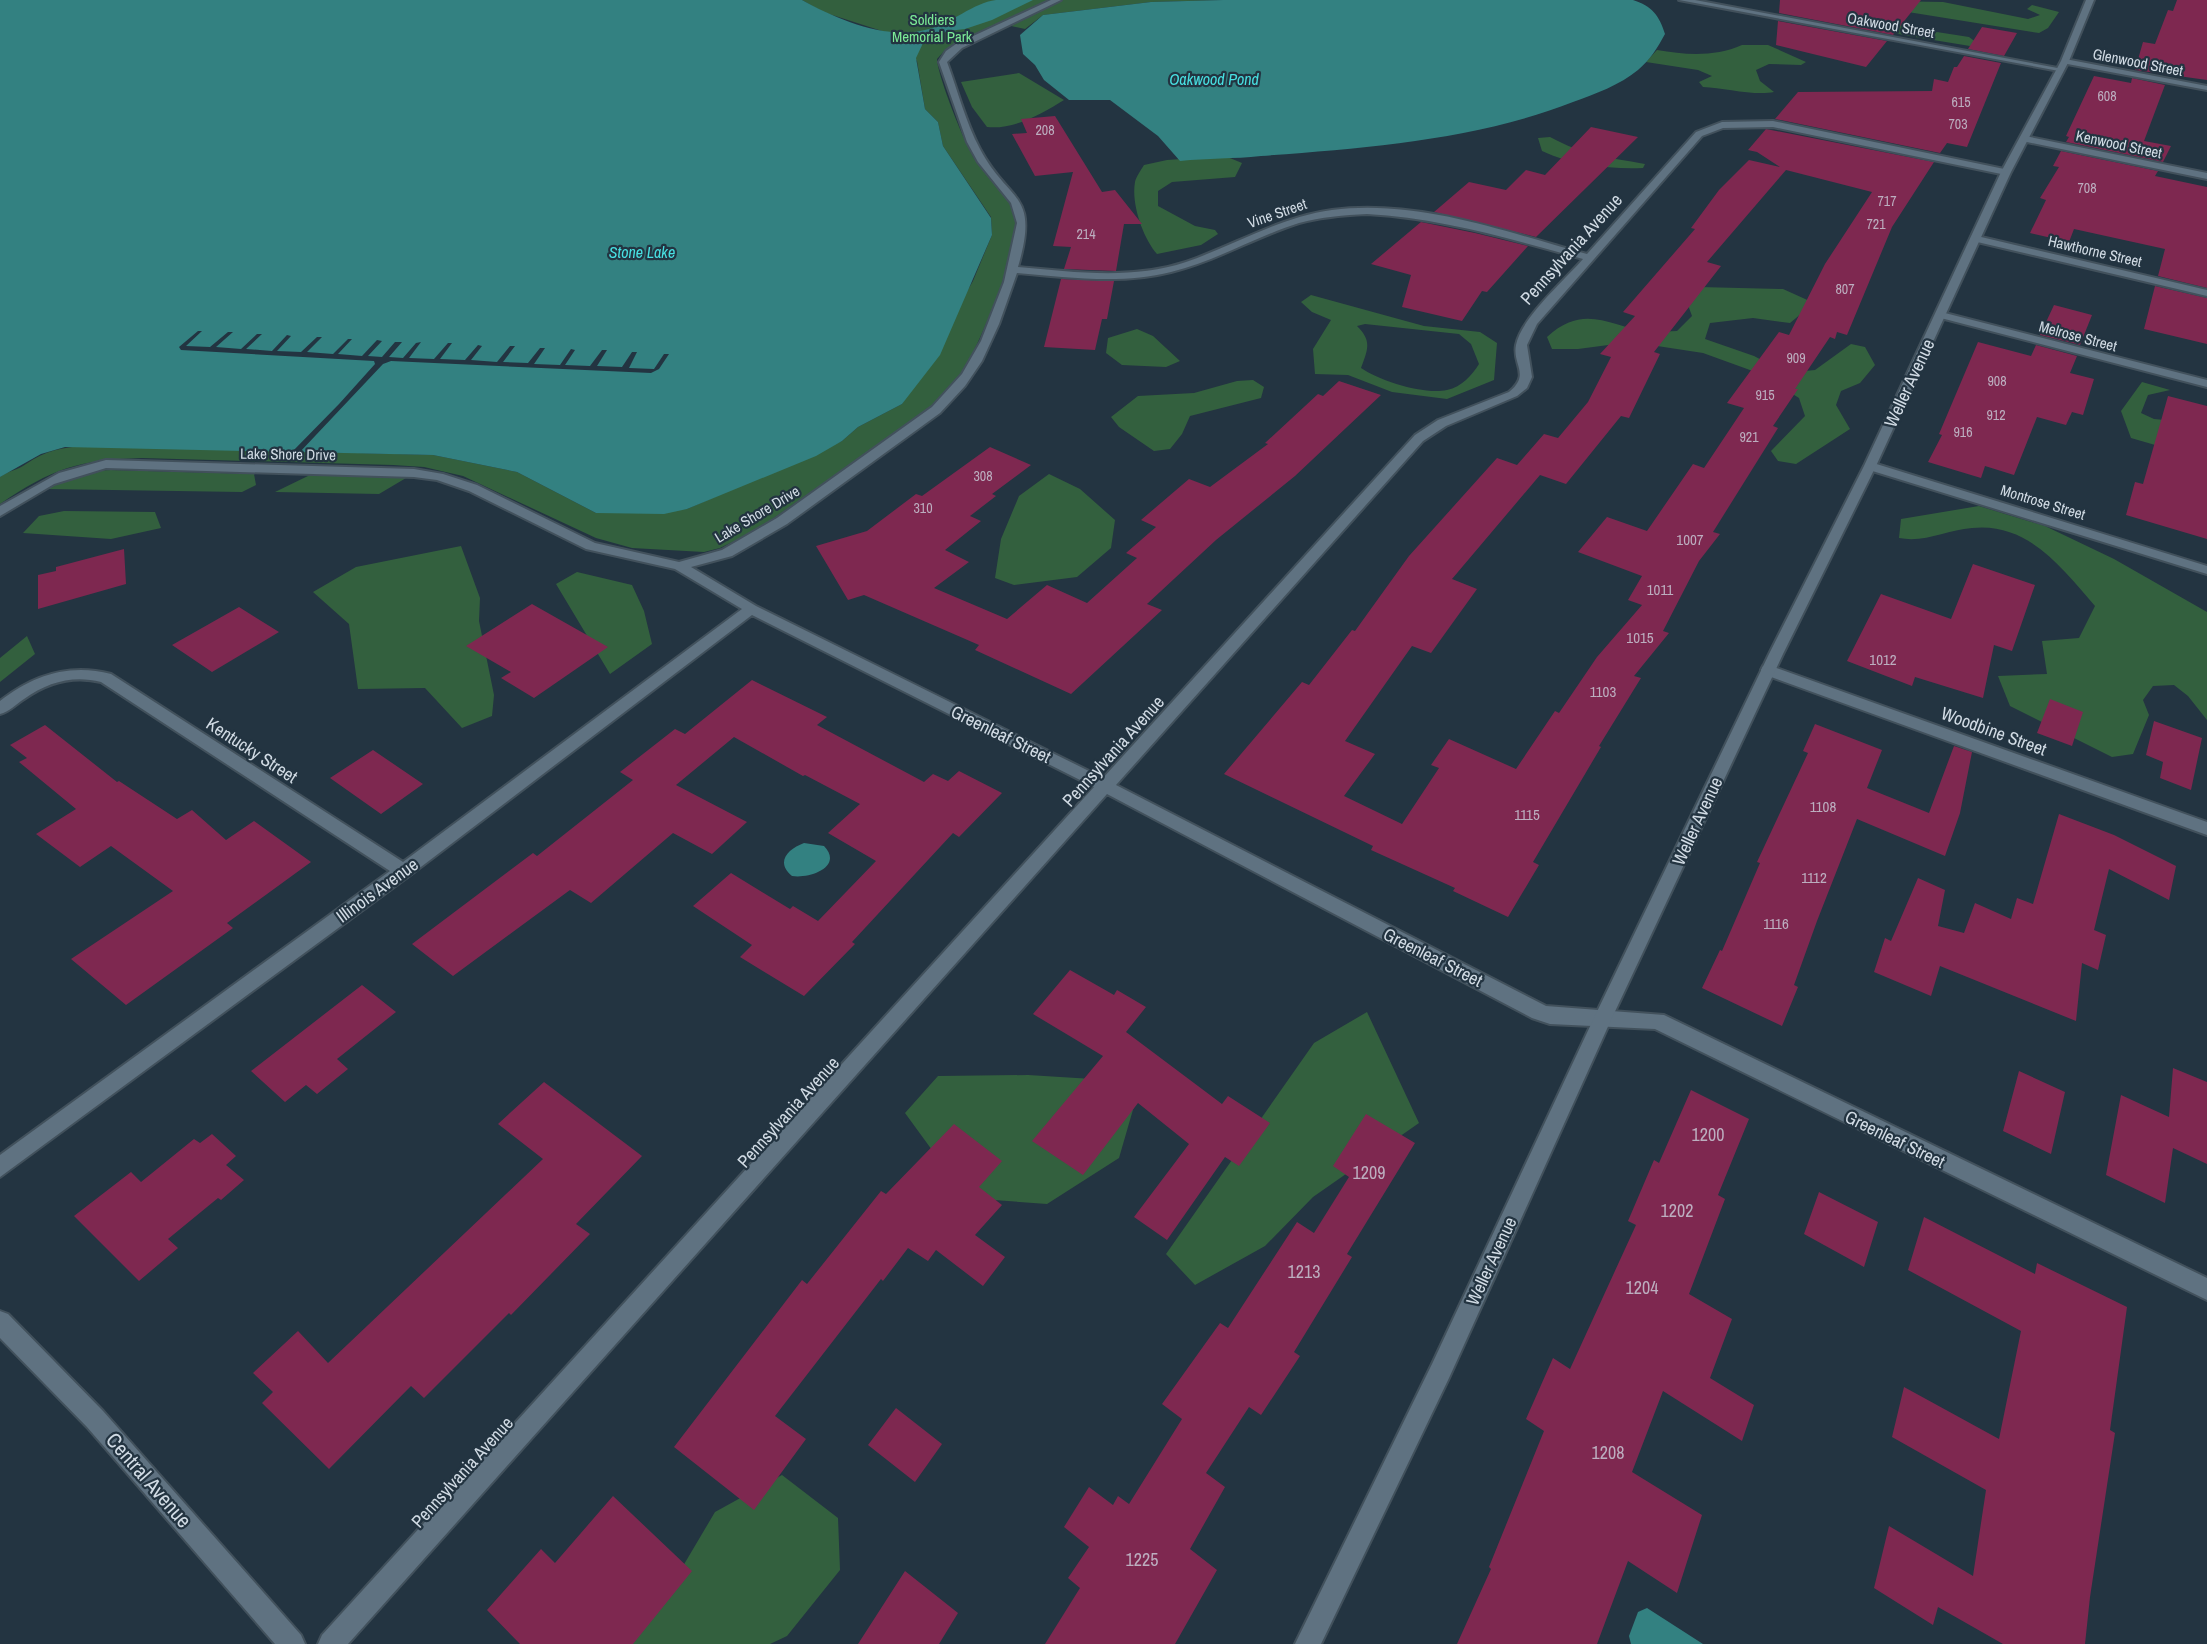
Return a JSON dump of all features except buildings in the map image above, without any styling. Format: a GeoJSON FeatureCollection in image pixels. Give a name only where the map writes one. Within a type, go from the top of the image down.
{"type":"FeatureCollection","features":[{"type":"Feature","properties":{"kind":"street","name":"Lake Shore Drive"},"geometry":{"type":"LineString","coordinates":[[0,512],[50,480],[68,472],[106,465],[414,473],[439,477],[473,488],[591,546],[679,566],[727,553],[782,521],[936,411],[954,393],[981,353],[1012,270],[1023,230],[1020,209],[977,152],[943,62],[958,46],[1058,0]]}},
{"type":"Feature","properties":{"kind":"street","name":"Oakwood Street"},"geometry":{"type":"LineString","coordinates":[[1683,0],[2062,65]]}},
{"type":"Feature","properties":{"kind":"street","name":"Weller Avenue"},"geometry":{"type":"LineString","coordinates":[[1308,1644],[1441,1370],[1602,1020],[1768,670],[1870,466],[1977,239],[2006,172],[2062,65],[2090,0]]}},
{"type":"Feature","properties":{"kind":"street","name":"Glenwood Street"},"geometry":{"type":"LineString","coordinates":[[2062,65],[2207,88]]}},
{"type":"Feature","properties":{"kind":"street","name":"Pennsylvania Avenue"},"geometry":{"type":"LineString","coordinates":[[331,1644],[1107,787],[1419,438],[1442,423],[1513,394],[1523,386],[1526,377],[1521,345],[1532,323],[1699,134],[1722,125],[1773,124],[2006,172]]}},
{"type":"Feature","properties":{"kind":"street","name":"Kenwood Street"},"geometry":{"type":"LineString","coordinates":[[2025,138],[2207,176]]}},
{"type":"Feature","properties":{"kind":"street","name":"Vine Street"},"geometry":{"type":"LineString","coordinates":[[1012,270],[1108,276],[1167,270],[1189,264],[1286,223],[1335,213],[1361,211],[1437,217],[1589,258]]}},
{"type":"Feature","properties":{"kind":"street","name":"Hawthorne Street"},"geometry":{"type":"LineString","coordinates":[[1977,239],[2207,293]]}},
{"type":"Feature","properties":{"kind":"street","name":"Melrose Street"},"geometry":{"type":"LineString","coordinates":[[1941,315],[2207,384]]}},
{"type":"Feature","properties":{"kind":"street","name":"Montrose Street"},"geometry":{"type":"LineString","coordinates":[[1870,466],[2207,570]]}},
{"type":"Feature","properties":{"kind":"street","name":"Greenleaf Street"},"geometry":{"type":"LineString","coordinates":[[679,566],[730,594],[751,609],[1107,787],[1539,1011],[1550,1016],[1657,1021],[2207,1289]]}},
{"type":"Feature","properties":{"kind":"street","name":"Illinois Avenue"},"geometry":{"type":"LineString","coordinates":[[0,1167],[403,871],[751,609]]}},
{"type":"Feature","properties":{"kind":"street","name":"Woodbine Street"},"geometry":{"type":"LineString","coordinates":[[1768,670],[2207,829]]}},
{"type":"Feature","properties":{"kind":"street","name":"Kentucky Street"},"geometry":{"type":"LineString","coordinates":[[0,709],[38,684],[76,671],[106,678],[403,871]]}},
{"type":"Feature","properties":{"kind":"street","name":"Central Avenue"},"geometry":{"type":"LineString","coordinates":[[0,1322],[95,1419],[292,1644]]}},
{"type":"Feature","properties":{"kind":"green space","name":"Soldiers Memorial Park"},"geometry":{"type":"Polygon","coordinates":[[[802,0],[1049,0],[946,49],[937,59],[947,95],[971,153],[1007,198],[1015,212],[1016,225],[1013,244],[999,292],[963,371],[954,384],[919,417],[755,531],[720,548],[704,552],[632,548],[596,538],[463,476],[424,467],[393,465],[120,459],[83,464],[51,474],[0,504],[0,477],[47,453],[85,446],[433,455],[517,472],[596,513],[687,509],[842,441],[858,427],[902,404],[973,281],[992,235],[991,217],[943,146],[938,122],[925,109],[917,61],[885,32],[823,12],[802,0]]]}},
{"type":"Feature","properties":{"kind":"green space"},"geometry":{"type":"Polygon","coordinates":[[[1063,0],[1223,0],[1151,2],[1043,15],[1025,29],[1011,26],[1063,0]]]}},
{"type":"Feature","properties":{"kind":"green space"},"geometry":{"type":"Polygon","coordinates":[[[1822,0],[1943,2],[2028,19],[2040,15],[2027,9],[2032,5],[2059,12],[2048,28],[2039,33],[1908,12],[1898,16],[1911,28],[1969,37],[1977,43],[1970,46],[1903,35],[1848,21],[1822,0]]]}},
{"type":"Feature","properties":{"kind":"green space"},"geometry":{"type":"Polygon","coordinates":[[[1742,45],[1768,45],[1806,62],[1801,65],[1769,64],[1756,70],[1760,81],[1774,92],[1758,93],[1703,87],[1699,82],[1712,76],[1698,70],[1646,62],[1657,50],[1700,54],[1721,52],[1742,45]]]}},
{"type":"Feature","properties":{"kind":"green space"},"geometry":{"type":"Polygon","coordinates":[[[1019,73],[1064,100],[1017,123],[987,127],[972,107],[961,82],[1019,73]]]}},
{"type":"Feature","properties":{"kind":"green space"},"geometry":{"type":"Polygon","coordinates":[[[1550,137],[1585,152],[1645,164],[1643,168],[1618,168],[1592,166],[1566,160],[1542,151],[1538,138],[1550,137]]]}},
{"type":"Feature","properties":{"kind":"green space"},"geometry":{"type":"Polygon","coordinates":[[[1225,156],[1242,163],[1235,177],[1172,182],[1158,191],[1158,206],[1195,226],[1215,230],[1218,234],[1201,245],[1157,254],[1143,230],[1135,200],[1135,182],[1144,165],[1167,160],[1225,156]]]}},
{"type":"Feature","properties":{"kind":"green space"},"geometry":{"type":"Polygon","coordinates":[[[1699,287],[1783,289],[1814,303],[1790,323],[1753,318],[1710,323],[1705,339],[1754,356],[1787,373],[1815,370],[1851,344],[1865,347],[1875,365],[1860,383],[1841,391],[1836,405],[1850,429],[1796,464],[1778,461],[1771,451],[1805,416],[1799,398],[1761,374],[1703,353],[1631,342],[1578,349],[1552,349],[1547,337],[1560,327],[1585,319],[1597,319],[1648,332],[1677,331],[1692,316],[1684,294],[1699,287]]]}},
{"type":"Feature","properties":{"kind":"green space"},"geometry":{"type":"Polygon","coordinates":[[[1311,295],[1424,326],[1480,332],[1497,343],[1494,380],[1447,399],[1392,392],[1348,375],[1315,374],[1313,349],[1331,320],[1312,312],[1301,302],[1311,295]],[[1365,324],[1357,326],[1367,341],[1361,368],[1390,382],[1415,389],[1447,390],[1466,380],[1479,364],[1471,344],[1459,334],[1365,324]]]}},
{"type":"Feature","properties":{"kind":"green space"},"geometry":{"type":"Polygon","coordinates":[[[1137,329],[1153,336],[1180,361],[1166,367],[1122,365],[1106,353],[1108,338],[1137,329]]]}},
{"type":"Feature","properties":{"kind":"green space"},"geometry":{"type":"Polygon","coordinates":[[[1253,380],[1264,387],[1261,398],[1190,416],[1182,434],[1170,449],[1154,451],[1119,427],[1111,417],[1138,396],[1194,393],[1237,381],[1253,380]]]}},
{"type":"Feature","properties":{"kind":"green space"},"geometry":{"type":"Polygon","coordinates":[[[2142,382],[2170,390],[2148,395],[2141,413],[2154,419],[2207,424],[2207,460],[2131,438],[2121,411],[2142,382]]]}},
{"type":"Feature","properties":{"kind":"green space"},"geometry":{"type":"Polygon","coordinates":[[[89,471],[254,474],[256,485],[242,492],[46,489],[89,471]]]}},
{"type":"Feature","properties":{"kind":"green space"},"geometry":{"type":"Polygon","coordinates":[[[1049,474],[1080,489],[1115,520],[1111,548],[1077,577],[1014,585],[995,578],[1001,539],[1019,496],[1049,474]]]}},
{"type":"Feature","properties":{"kind":"green space"},"geometry":{"type":"Polygon","coordinates":[[[310,475],[406,478],[379,494],[275,492],[310,475]]]}},
{"type":"Feature","properties":{"kind":"green space"},"geometry":{"type":"Polygon","coordinates":[[[1979,506],[2045,526],[2114,559],[2207,612],[2207,720],[2188,696],[2174,685],[2153,686],[2143,700],[2149,715],[2133,754],[2112,757],[2010,706],[1998,676],[2047,674],[2042,641],[2079,638],[2095,606],[2042,550],[2010,532],[1992,528],[1972,528],[1927,538],[1899,538],[1901,519],[1979,506]]]}},
{"type":"Feature","properties":{"kind":"green space"},"geometry":{"type":"Polygon","coordinates":[[[64,511],[155,512],[161,528],[111,539],[23,533],[39,516],[64,511]]]}},
{"type":"Feature","properties":{"kind":"green space"},"geometry":{"type":"Polygon","coordinates":[[[461,546],[480,598],[479,621],[494,695],[492,716],[462,728],[425,688],[358,689],[349,624],[313,592],[356,567],[461,546]]]}},
{"type":"Feature","properties":{"kind":"green space"},"geometry":{"type":"Polygon","coordinates":[[[577,572],[632,585],[644,611],[652,644],[610,674],[556,584],[577,572]]]}},
{"type":"Feature","properties":{"kind":"green space"},"geometry":{"type":"Polygon","coordinates":[[[27,636],[35,654],[0,682],[0,658],[27,636]]]}},
{"type":"Feature","properties":{"kind":"green space"},"geometry":{"type":"Polygon","coordinates":[[[1367,1012],[1419,1123],[1313,1197],[1265,1246],[1195,1285],[1166,1254],[1314,1043],[1367,1012]]]}},
{"type":"Feature","properties":{"kind":"green space"},"geometry":{"type":"Polygon","coordinates":[[[1028,1075],[1141,1082],[1119,1158],[1047,1204],[967,1198],[905,1113],[938,1076],[1028,1075]]]}},
{"type":"Feature","properties":{"kind":"green space"},"geometry":{"type":"Polygon","coordinates":[[[782,1475],[838,1518],[840,1570],[787,1636],[770,1644],[625,1644],[657,1610],[715,1512],[782,1475]]]}},
{"type":"Feature","properties":{"kind":"water","name":"Stone Lake"},"geometry":{"type":"Polygon","coordinates":[[[0,0],[802,0],[831,15],[864,26],[880,30],[913,32],[938,26],[987,2],[1033,0],[992,20],[965,29],[948,31],[924,41],[916,58],[925,109],[938,122],[943,146],[991,218],[992,235],[940,355],[902,404],[858,427],[842,441],[816,456],[687,509],[664,514],[596,513],[517,472],[433,455],[65,447],[41,454],[0,477],[0,0]]]}},
{"type":"Feature","properties":{"kind":"water","name":"Oakwood Pond"},"geometry":{"type":"Polygon","coordinates":[[[1633,0],[1654,12],[1665,34],[1642,66],[1615,85],[1536,115],[1498,125],[1459,134],[1340,150],[1180,161],[1158,136],[1110,100],[1069,100],[1044,80],[1035,65],[1023,54],[1020,35],[1043,15],[1151,2],[1633,0]]]}},
{"type":"Feature","properties":{"kind":"water"},"geometry":{"type":"Polygon","coordinates":[[[804,843],[824,846],[829,853],[830,860],[827,866],[815,873],[807,876],[792,876],[784,866],[784,861],[789,852],[804,843]]]}},
{"type":"Feature","properties":{"kind":"water"},"geometry":{"type":"Polygon","coordinates":[[[1647,1608],[1703,1644],[1631,1644],[1629,1636],[1638,1612],[1647,1608]]]}},
{"type":"Feature","properties":{"kind":"pier"},"geometry":{"type":"Polygon","coordinates":[[[198,331],[202,331],[186,346],[210,347],[228,332],[233,332],[216,347],[241,349],[257,334],[262,334],[246,349],[272,351],[287,335],[291,336],[277,351],[301,352],[317,337],[322,337],[307,352],[333,354],[348,339],[352,339],[338,354],[362,356],[377,340],[382,341],[368,356],[382,357],[395,342],[402,342],[389,357],[403,358],[416,343],[421,342],[409,358],[434,359],[448,343],[452,343],[440,359],[465,360],[478,345],[482,346],[471,360],[497,362],[510,346],[515,346],[503,362],[528,363],[540,348],[545,348],[534,364],[560,365],[571,349],[575,350],[565,365],[590,366],[602,350],[607,350],[597,366],[622,367],[632,352],[637,352],[629,368],[654,369],[664,354],[669,354],[659,369],[651,373],[391,361],[383,364],[299,453],[291,453],[339,404],[375,364],[374,361],[181,350],[179,347],[198,331]]]}}]}
